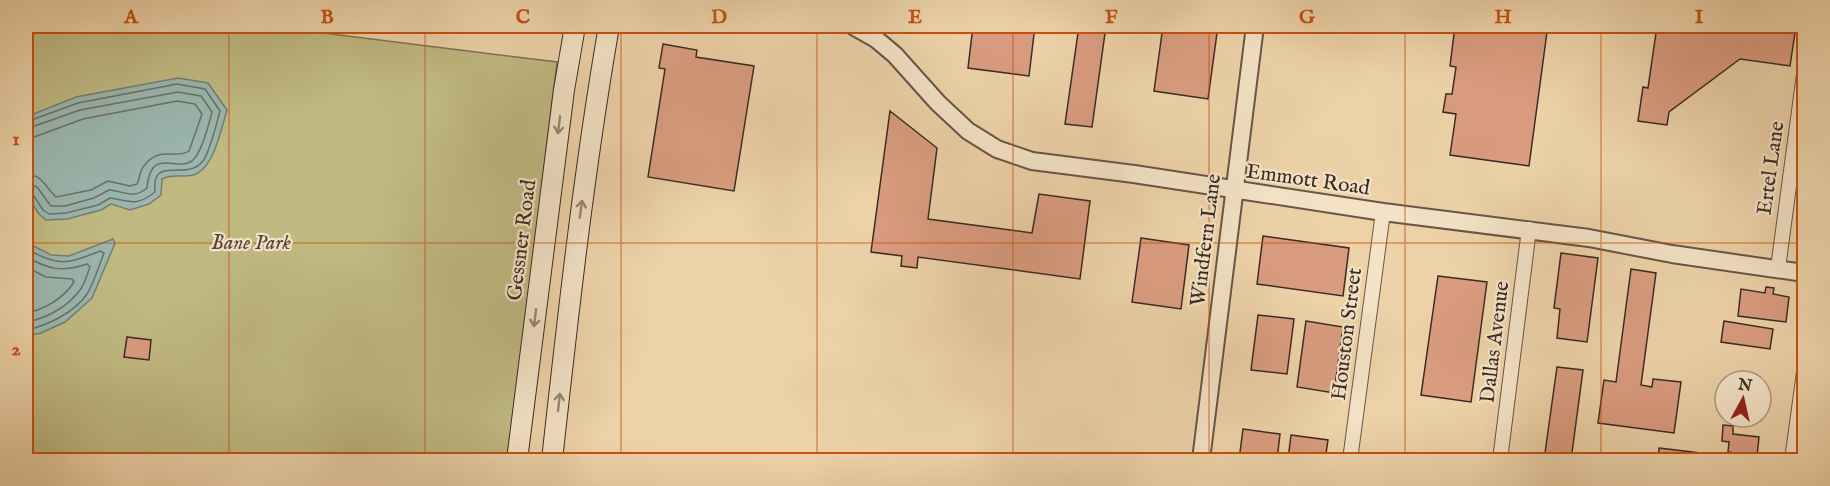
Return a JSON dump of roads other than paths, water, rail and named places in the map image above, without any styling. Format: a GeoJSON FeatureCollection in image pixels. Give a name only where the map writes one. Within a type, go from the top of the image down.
{"type":"FeatureCollection","features":[{"type":"Feature","properties":{"kind":"main road","name":"Gessner Road"},"geometry":{"type":"LineString","coordinates":[[517,460],[564,90],[575,26]]}},
{"type":"Feature","properties":{"kind":"main road"},"geometry":{"type":"LineString","coordinates":[[552,460],[576,245],[609,26]]}},
{"type":"Feature","properties":{"kind":"main road"},"geometry":{"type":"LineString","coordinates":[[564,90],[597,95]]}},
{"type":"Feature","properties":{"kind":"main road"},"geometry":{"type":"LineString","coordinates":[[544,241],[576,245]]}},
{"type":"Feature","properties":{"kind":"street","name":"Emmott Road"},"geometry":{"type":"LineString","coordinates":[[853,26],[876,39],[895,54],[938,102],[968,131],[997,149],[1032,161],[1134,174],[1383,212],[1589,238],[1672,254],[1804,273]]}},
{"type":"Feature","properties":{"kind":"street","name":"Windfern Lane"},"geometry":{"type":"LineString","coordinates":[[1201,460],[1255,26]]}},
{"type":"Feature","properties":{"kind":"street","name":"Ertel Lane"},"geometry":{"type":"LineString","coordinates":[[1778,268],[1804,74]]}},
{"type":"Feature","properties":{"kind":"street","name":"Houston Street"},"geometry":{"type":"LineString","coordinates":[[1350,460],[1383,212]]}},
{"type":"Feature","properties":{"kind":"street","name":"Dallas Avenue"},"geometry":{"type":"LineString","coordinates":[[1500,460],[1529,230]]}},
{"type":"Feature","properties":{"kind":"street"},"geometry":{"type":"LineString","coordinates":[[1792,460],[1804,372]]}},
{"type":"Feature","properties":{"kind":"water"},"geometry":{"type":"Polygon","coordinates":[[[178,78],[208,83],[227,110],[216,147],[200,171],[193,175],[170,176],[162,179],[161,195],[149,204],[130,210],[111,204],[101,210],[67,219],[46,220],[39,214],[26,194],[26,117],[76,97],[178,78]]]}},
{"type":"Feature","properties":{"kind":"water"},"geometry":{"type":"Polygon","coordinates":[[[113,239],[115,243],[92,298],[65,322],[41,333],[26,336],[26,242],[51,255],[69,256],[113,239]]]}},
{"type":"Feature","properties":{"kind":"park label","name":"Bane Park"},"geometry":{"type":"Point","coordinates":[251,242]}}]}
